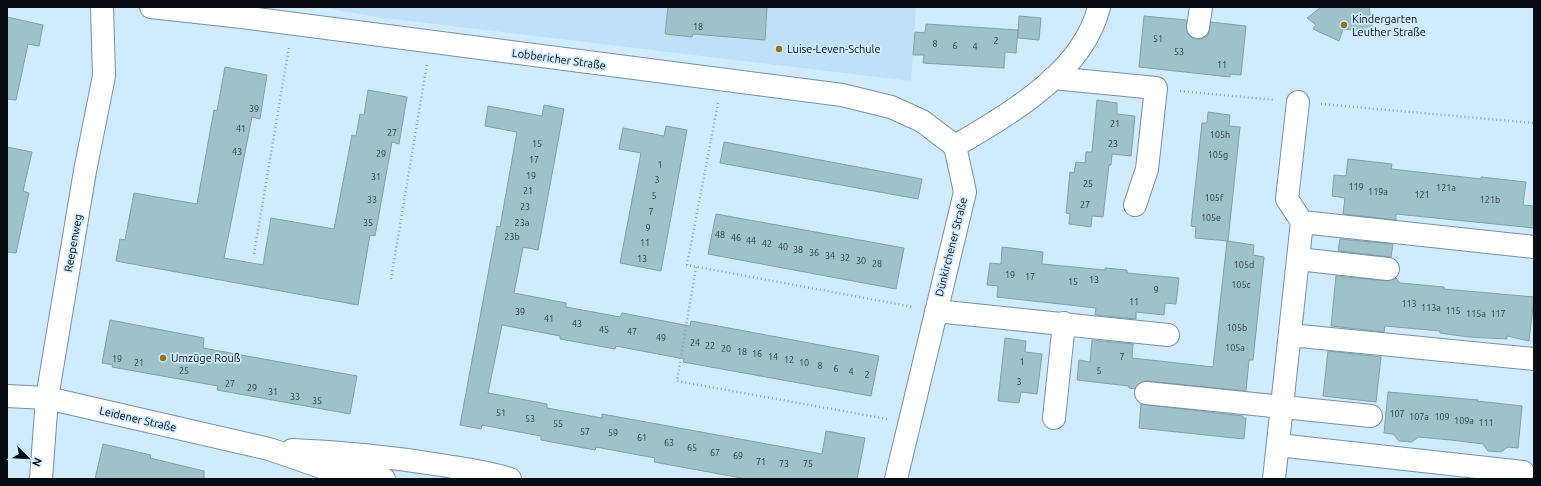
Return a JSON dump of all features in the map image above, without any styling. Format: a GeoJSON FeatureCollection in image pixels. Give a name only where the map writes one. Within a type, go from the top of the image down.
{"type":"FeatureCollection","features":[{"type":"Feature","properties":{"kind":"street","name":"Reepenweg"},"geometry":{"type":"LineString","coordinates":[[41,479],[47,398],[85,172],[104,76],[102,7]]}},
{"type":"Feature","properties":{"kind":"street"},"geometry":{"type":"LineString","coordinates":[[954,146],[1014,111],[1053,78],[1088,37],[1099,7]]}},
{"type":"Feature","properties":{"kind":"street","name":"Lobbericher Straße"},"geometry":{"type":"LineString","coordinates":[[164,8],[244,12],[293,24],[722,81],[842,95],[892,107],[922,121],[954,146]]}},
{"type":"Feature","properties":{"kind":"street"},"geometry":{"type":"LineString","coordinates":[[1053,78],[1156,88],[1148,168],[1135,205]]}},
{"type":"Feature","properties":{"kind":"street"},"geometry":{"type":"LineString","coordinates":[[1274,479],[1302,222],[1287,199],[1298,102]]}},
{"type":"Feature","properties":{"kind":"street","name":"Dünkirchener Straße"},"geometry":{"type":"LineString","coordinates":[[896,479],[965,192],[954,146]]}},
{"type":"Feature","properties":{"kind":"street"},"geometry":{"type":"LineString","coordinates":[[1302,222],[1534,247]]}},
{"type":"Feature","properties":{"kind":"street"},"geometry":{"type":"LineString","coordinates":[[1298,259],[1388,269]]}},
{"type":"Feature","properties":{"kind":"street"},"geometry":{"type":"LineString","coordinates":[[936,311],[1168,334]]}},
{"type":"Feature","properties":{"kind":"street"},"geometry":{"type":"LineString","coordinates":[[1054,418],[1064,323]]}},
{"type":"Feature","properties":{"kind":"street"},"geometry":{"type":"LineString","coordinates":[[1290,335],[1534,359]]}},
{"type":"Feature","properties":{"kind":"street"},"geometry":{"type":"LineString","coordinates":[[1146,393],[1371,416]]}},
{"type":"Feature","properties":{"kind":"street","name":"Leidener Straße"},"geometry":{"type":"LineString","coordinates":[[7,396],[47,398],[269,449],[333,471],[384,479]]}},
{"type":"Feature","properties":{"kind":"street"},"geometry":{"type":"LineString","coordinates":[[1278,446],[1523,472]]}},
{"type":"Feature","properties":{"kind":"street","name":"Leidener Straße"},"geometry":{"type":"LineString","coordinates":[[269,449],[334,452],[410,460],[495,474],[510,479]]}},
{"type":"Feature","properties":{"kind":"path"},"geometry":{"type":"LineString","coordinates":[[254,254],[293,24]]}},
{"type":"Feature","properties":{"kind":"path"},"geometry":{"type":"LineString","coordinates":[[392,279],[431,42]]}},
{"type":"Feature","properties":{"kind":"path"},"geometry":{"type":"LineString","coordinates":[[722,81],[687,265],[936,311]]}},
{"type":"Feature","properties":{"kind":"path"},"geometry":{"type":"LineString","coordinates":[[1156,88],[1534,123]]}},
{"type":"Feature","properties":{"kind":"path"},"geometry":{"type":"LineString","coordinates":[[696,267],[677,381],[909,423]]}},
{"type":"Feature","properties":{"kind":"shaded area","name":"Luise-Leven-Schule"},"geometry":{"type":"Polygon","coordinates":[[[319,7],[916,7],[911,81],[376,17],[319,7]]]}},
{"type":"Feature","properties":{"kind":"building"},"geometry":{"type":"Polygon","coordinates":[[[668,7],[767,7],[765,40],[693,34],[692,37],[665,34],[668,7]]]}},
{"type":"Feature","properties":{"kind":"building","name":"Kindergarten Leuther Straße"},"geometry":{"type":"Polygon","coordinates":[[[1321,7],[1369,7],[1373,32],[1343,29],[1339,41],[1313,29],[1316,25],[1307,18],[1321,7]]]}},
{"type":"Feature","properties":{"kind":"building"},"geometry":{"type":"Polygon","coordinates":[[[1019,16],[1041,18],[1039,40],[1018,38],[1019,16]]]}},
{"type":"Feature","properties":{"kind":"building"},"geometry":{"type":"Polygon","coordinates":[[[1144,16],[1186,20],[1187,32],[1191,37],[1197,39],[1202,39],[1208,35],[1211,22],[1246,26],[1241,75],[1230,74],[1230,77],[1139,67],[1144,16]]]}},
{"type":"Feature","properties":{"kind":"building"},"geometry":{"type":"Polygon","coordinates":[[[7,17],[43,25],[39,46],[28,44],[16,100],[7,99],[7,17]]]}},
{"type":"Feature","properties":{"kind":"building"},"geometry":{"type":"Polygon","coordinates":[[[926,24],[1018,30],[1016,53],[1005,52],[1004,68],[923,63],[924,55],[913,55],[915,32],[925,33],[926,24]]]}},
{"type":"Feature","properties":{"kind":"building"},"geometry":{"type":"Polygon","coordinates":[[[225,67],[267,75],[260,119],[252,117],[224,258],[263,265],[271,218],[334,229],[352,135],[356,136],[360,114],[364,115],[368,90],[407,97],[399,144],[392,142],[375,236],[370,235],[358,305],[116,261],[120,239],[125,240],[134,193],[197,204],[214,110],[217,111],[225,67]]]}},
{"type":"Feature","properties":{"kind":"building"},"geometry":{"type":"Polygon","coordinates":[[[1097,100],[1117,103],[1117,114],[1135,116],[1131,156],[1112,154],[1111,165],[1109,165],[1103,217],[1092,216],[1091,227],[1069,224],[1070,214],[1066,213],[1070,172],[1074,173],[1076,162],[1085,163],[1086,152],[1092,152],[1097,100]]]}},
{"type":"Feature","properties":{"kind":"building"},"geometry":{"type":"Polygon","coordinates":[[[544,105],[564,109],[538,250],[523,247],[514,293],[566,303],[566,307],[620,317],[622,313],[690,326],[691,321],[879,356],[871,396],[683,362],[684,359],[616,346],[615,349],[560,339],[560,336],[502,325],[488,393],[547,404],[547,408],[602,418],[602,414],[822,454],[826,431],[865,438],[857,479],[747,479],[654,462],[655,458],[596,447],[595,450],[541,440],[541,436],[482,425],[481,429],[460,425],[497,226],[500,227],[517,132],[485,126],[488,106],[542,116],[544,105]]]}},
{"type":"Feature","properties":{"kind":"building"},"geometry":{"type":"Polygon","coordinates":[[[1208,112],[1230,115],[1229,126],[1240,127],[1228,241],[1195,238],[1196,227],[1191,226],[1202,123],[1207,123],[1208,112]]]}},
{"type":"Feature","properties":{"kind":"building"},"geometry":{"type":"Polygon","coordinates":[[[666,126],[687,130],[661,271],[620,263],[641,153],[619,149],[623,128],[664,136],[666,126]]]}},
{"type":"Feature","properties":{"kind":"building"},"geometry":{"type":"Polygon","coordinates":[[[724,142],[922,179],[918,199],[720,163],[724,142]]]}},
{"type":"Feature","properties":{"kind":"building"},"geometry":{"type":"Polygon","coordinates":[[[7,147],[32,152],[23,191],[29,193],[16,253],[7,252],[7,147]]]}},
{"type":"Feature","properties":{"kind":"building"},"geometry":{"type":"Polygon","coordinates":[[[1348,159],[1392,164],[1391,169],[1481,179],[1481,177],[1526,182],[1523,205],[1534,206],[1534,228],[1396,214],[1396,220],[1343,214],[1345,198],[1332,196],[1334,175],[1346,176],[1348,159]]]}},
{"type":"Feature","properties":{"kind":"building"},"geometry":{"type":"Polygon","coordinates":[[[716,214],[904,248],[896,289],[708,254],[716,214]]]}},
{"type":"Feature","properties":{"kind":"building"},"geometry":{"type":"Polygon","coordinates":[[[1340,239],[1393,244],[1391,257],[1338,251],[1340,239]]]}},
{"type":"Feature","properties":{"kind":"building"},"geometry":{"type":"Polygon","coordinates":[[[1227,241],[1254,245],[1253,255],[1264,257],[1253,360],[1249,360],[1246,391],[1147,381],[1141,382],[1135,389],[1129,388],[1129,386],[1077,380],[1079,360],[1090,362],[1092,340],[1133,344],[1132,358],[1213,367],[1227,241]]]}},
{"type":"Feature","properties":{"kind":"building"},"geometry":{"type":"Polygon","coordinates":[[[1002,247],[1043,252],[1042,264],[1105,270],[1105,268],[1127,270],[1127,273],[1179,278],[1176,304],[1165,303],[1164,315],[1136,312],[1136,319],[1095,315],[1096,308],[997,297],[998,286],[987,285],[990,263],[1001,264],[1002,247]]]}},
{"type":"Feature","properties":{"kind":"building"},"geometry":{"type":"Polygon","coordinates":[[[1336,276],[1387,281],[1396,278],[1400,283],[1444,287],[1444,289],[1534,297],[1529,341],[1507,336],[1507,339],[1468,337],[1440,333],[1440,331],[1385,326],[1384,332],[1331,326],[1336,276]]]}},
{"type":"Feature","properties":{"kind":"building"},"geometry":{"type":"Polygon","coordinates":[[[110,320],[204,338],[203,348],[357,376],[350,414],[217,390],[218,386],[112,367],[113,365],[102,363],[110,320]]]}},
{"type":"Feature","properties":{"kind":"building"},"geometry":{"type":"Polygon","coordinates":[[[1005,338],[1026,341],[1025,352],[1042,354],[1037,394],[1021,392],[1019,403],[998,401],[1005,338]]]}},
{"type":"Feature","properties":{"kind":"building"},"geometry":{"type":"Polygon","coordinates":[[[1328,351],[1381,357],[1376,402],[1323,396],[1328,351]]]}},
{"type":"Feature","properties":{"kind":"building"},"geometry":{"type":"Polygon","coordinates":[[[1388,392],[1478,400],[1477,401],[1522,406],[1518,448],[1508,447],[1501,452],[1488,451],[1483,444],[1418,437],[1412,442],[1399,441],[1393,434],[1384,433],[1388,392]]]}},
{"type":"Feature","properties":{"kind":"building"},"geometry":{"type":"Polygon","coordinates":[[[1141,404],[1243,416],[1243,418],[1246,418],[1244,439],[1139,428],[1141,404]]]}},
{"type":"Feature","properties":{"kind":"building"},"geometry":{"type":"Polygon","coordinates":[[[103,444],[151,455],[150,458],[204,471],[204,479],[95,479],[103,444]]]}},
{"type":"Feature","properties":{"kind":"place","name":"Kindergarten Leuther Straße"},"geometry":{"type":"Point","coordinates":[1344,25]}},
{"type":"Feature","properties":{"kind":"place","name":"Luise-Leven-Schule"},"geometry":{"type":"Point","coordinates":[779,49]}},
{"type":"Feature","properties":{"kind":"place","name":"Umzüge Rouß"},"geometry":{"type":"Point","coordinates":[163,358]}}]}
